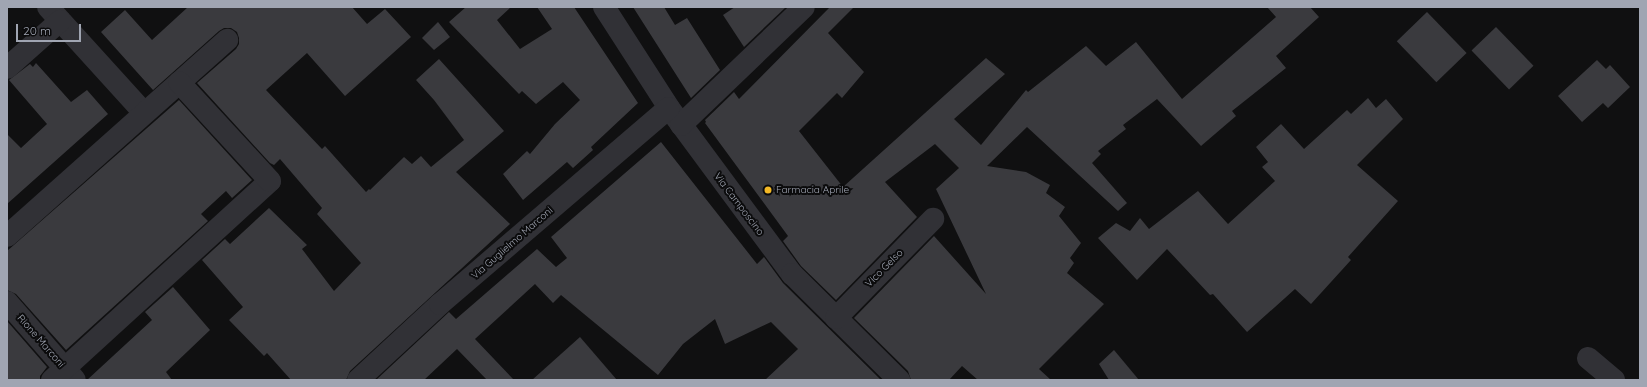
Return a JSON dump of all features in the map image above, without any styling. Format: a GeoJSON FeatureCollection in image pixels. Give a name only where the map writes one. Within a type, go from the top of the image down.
{"type":"FeatureCollection","features":[{"type":"Feature","properties":{"kind":"street","name":"Via Camposcino"},"geometry":{"type":"LineString","coordinates":[[604,7],[675,117],[792,274],[836,318],[891,377]]}},
{"type":"Feature","properties":{"kind":"street","name":"Via Guglielmo Marconi"},"geometry":{"type":"LineString","coordinates":[[358,380],[440,304],[675,117],[804,7]]}},
{"type":"Feature","properties":{"kind":"street"},"geometry":{"type":"LineString","coordinates":[[7,68],[54,14],[144,113]]}},
{"type":"Feature","properties":{"kind":"street"},"geometry":{"type":"LineString","coordinates":[[10,228],[227,40]]}},
{"type":"Feature","properties":{"kind":"street"},"geometry":{"type":"LineString","coordinates":[[64,376],[270,181],[179,82]]}},
{"type":"Feature","properties":{"kind":"street","name":"Vico Gelso"},"geometry":{"type":"LineString","coordinates":[[836,318],[933,218]]}},
{"type":"Feature","properties":{"kind":"street","name":"Rione Marconi"},"geometry":{"type":"LineString","coordinates":[[7,302],[64,376]]}},
{"type":"Feature","properties":{"kind":"street"},"geometry":{"type":"LineString","coordinates":[[1588,358],[1614,380]]}},
{"type":"Feature","properties":{"kind":"building"},"geometry":{"type":"Polygon","coordinates":[[[188,7],[352,7],[367,24],[385,9],[411,37],[345,96],[307,53],[266,90],[322,149],[325,146],[366,192],[369,189],[370,190],[404,157],[412,164],[421,156],[431,167],[464,140],[434,100],[416,80],[439,59],[504,131],[456,172],[510,224],[350,371],[346,380],[291,380],[267,353],[264,356],[229,320],[243,307],[202,260],[225,239],[230,244],[269,208],[307,245],[302,249],[334,291],[361,263],[317,214],[322,208],[280,159],[274,165],[270,163],[197,83],[236,49],[239,44],[237,32],[231,28],[224,28],[219,31],[153,90],[101,32],[125,10],[152,40],[188,7]]]}},
{"type":"Feature","properties":{"kind":"building"},"geometry":{"type":"Polygon","coordinates":[[[466,7],[511,7],[497,20],[520,49],[552,29],[537,7],[574,7],[638,103],[591,147],[593,150],[573,168],[567,162],[523,200],[503,174],[527,151],[530,154],[555,124],[580,100],[563,82],[536,104],[522,91],[519,94],[449,22],[466,7]]]}},
{"type":"Feature","properties":{"kind":"building"},"geometry":{"type":"Polygon","coordinates":[[[633,7],[664,7],[675,25],[687,18],[720,70],[691,98],[633,7]]]}},
{"type":"Feature","properties":{"kind":"building"},"geometry":{"type":"Polygon","coordinates":[[[735,7],[786,7],[744,47],[723,15],[735,7]]]}},
{"type":"Feature","properties":{"kind":"building"},"geometry":{"type":"Polygon","coordinates":[[[830,7],[854,7],[828,33],[864,72],[842,98],[837,93],[799,131],[843,187],[986,58],[1005,74],[954,119],[981,145],[1026,90],[1028,92],[1086,46],[1106,66],[1136,42],[1182,99],[1276,17],[1267,7],[1310,7],[1319,17],[1276,56],[1286,68],[1232,111],[1236,116],[1201,146],[1157,99],[1123,125],[1126,129],[1098,151],[1101,154],[1092,163],[1127,203],[1118,211],[1027,127],[987,166],[1026,172],[1050,185],[1046,193],[1065,207],[1059,216],[1081,243],[1070,258],[1074,263],[1067,273],[1104,304],[1039,369],[1051,380],[978,380],[962,366],[949,380],[911,380],[908,371],[854,318],[934,236],[986,294],[936,189],[959,168],[935,144],[885,182],[917,217],[836,300],[801,266],[783,241],[788,236],[705,123],[705,120],[734,92],[739,99],[830,7]]]}},
{"type":"Feature","properties":{"kind":"building"},"geometry":{"type":"Polygon","coordinates":[[[1427,12],[1467,53],[1436,82],[1397,41],[1427,12]]]}},
{"type":"Feature","properties":{"kind":"building"},"geometry":{"type":"Polygon","coordinates":[[[438,22],[450,37],[434,50],[422,38],[438,22]]]}},
{"type":"Feature","properties":{"kind":"building"},"geometry":{"type":"Polygon","coordinates":[[[1496,27],[1534,66],[1509,89],[1472,51],[1496,27]]]}},
{"type":"Feature","properties":{"kind":"building"},"geometry":{"type":"Polygon","coordinates":[[[1597,60],[1606,69],[1610,65],[1630,87],[1608,108],[1603,103],[1582,122],[1558,96],[1597,60]]]}},
{"type":"Feature","properties":{"kind":"building"},"geometry":{"type":"Polygon","coordinates":[[[36,63],[71,102],[87,90],[108,114],[7,204],[7,134],[21,148],[47,124],[9,80],[30,64],[33,67],[36,63]]]}},
{"type":"Feature","properties":{"kind":"building"},"geometry":{"type":"Polygon","coordinates":[[[1368,98],[1376,108],[1386,99],[1403,119],[1357,165],[1398,201],[1348,257],[1351,260],[1311,304],[1295,289],[1247,332],[1213,294],[1210,295],[1167,249],[1137,280],[1098,238],[1116,223],[1130,231],[1140,218],[1149,229],[1198,191],[1228,224],[1275,181],[1262,167],[1268,162],[1256,147],[1281,124],[1304,149],[1347,110],[1351,114],[1368,98]]]}},
{"type":"Feature","properties":{"kind":"building"},"geometry":{"type":"Polygon","coordinates":[[[179,100],[252,180],[232,198],[226,191],[201,214],[208,221],[66,350],[16,294],[7,290],[7,251],[179,100]]]}},
{"type":"Feature","properties":{"kind":"building"},"geometry":{"type":"Polygon","coordinates":[[[661,142],[757,264],[764,257],[783,283],[881,380],[765,380],[798,349],[771,322],[725,344],[715,319],[683,344],[658,375],[561,295],[553,303],[535,284],[475,339],[514,380],[487,380],[457,349],[424,380],[376,380],[449,312],[456,319],[537,249],[556,267],[567,258],[551,237],[661,142]]]}},
{"type":"Feature","properties":{"kind":"building"},"geometry":{"type":"Polygon","coordinates":[[[173,287],[210,330],[166,372],[172,380],[87,380],[152,320],[145,312],[173,287]]]}},
{"type":"Feature","properties":{"kind":"building"},"geometry":{"type":"Polygon","coordinates":[[[7,321],[47,367],[40,376],[40,380],[7,380],[7,321]]]}},
{"type":"Feature","properties":{"kind":"building"},"geometry":{"type":"Polygon","coordinates":[[[580,337],[617,380],[532,380],[580,337]]]}},
{"type":"Feature","properties":{"kind":"building"},"geometry":{"type":"Polygon","coordinates":[[[1114,350],[1139,380],[1109,380],[1099,364],[1114,350]]]}},
{"type":"Feature","properties":{"kind":"place","name":"Farmacia Aprile"},"geometry":{"type":"Point","coordinates":[768,190]}}]}
